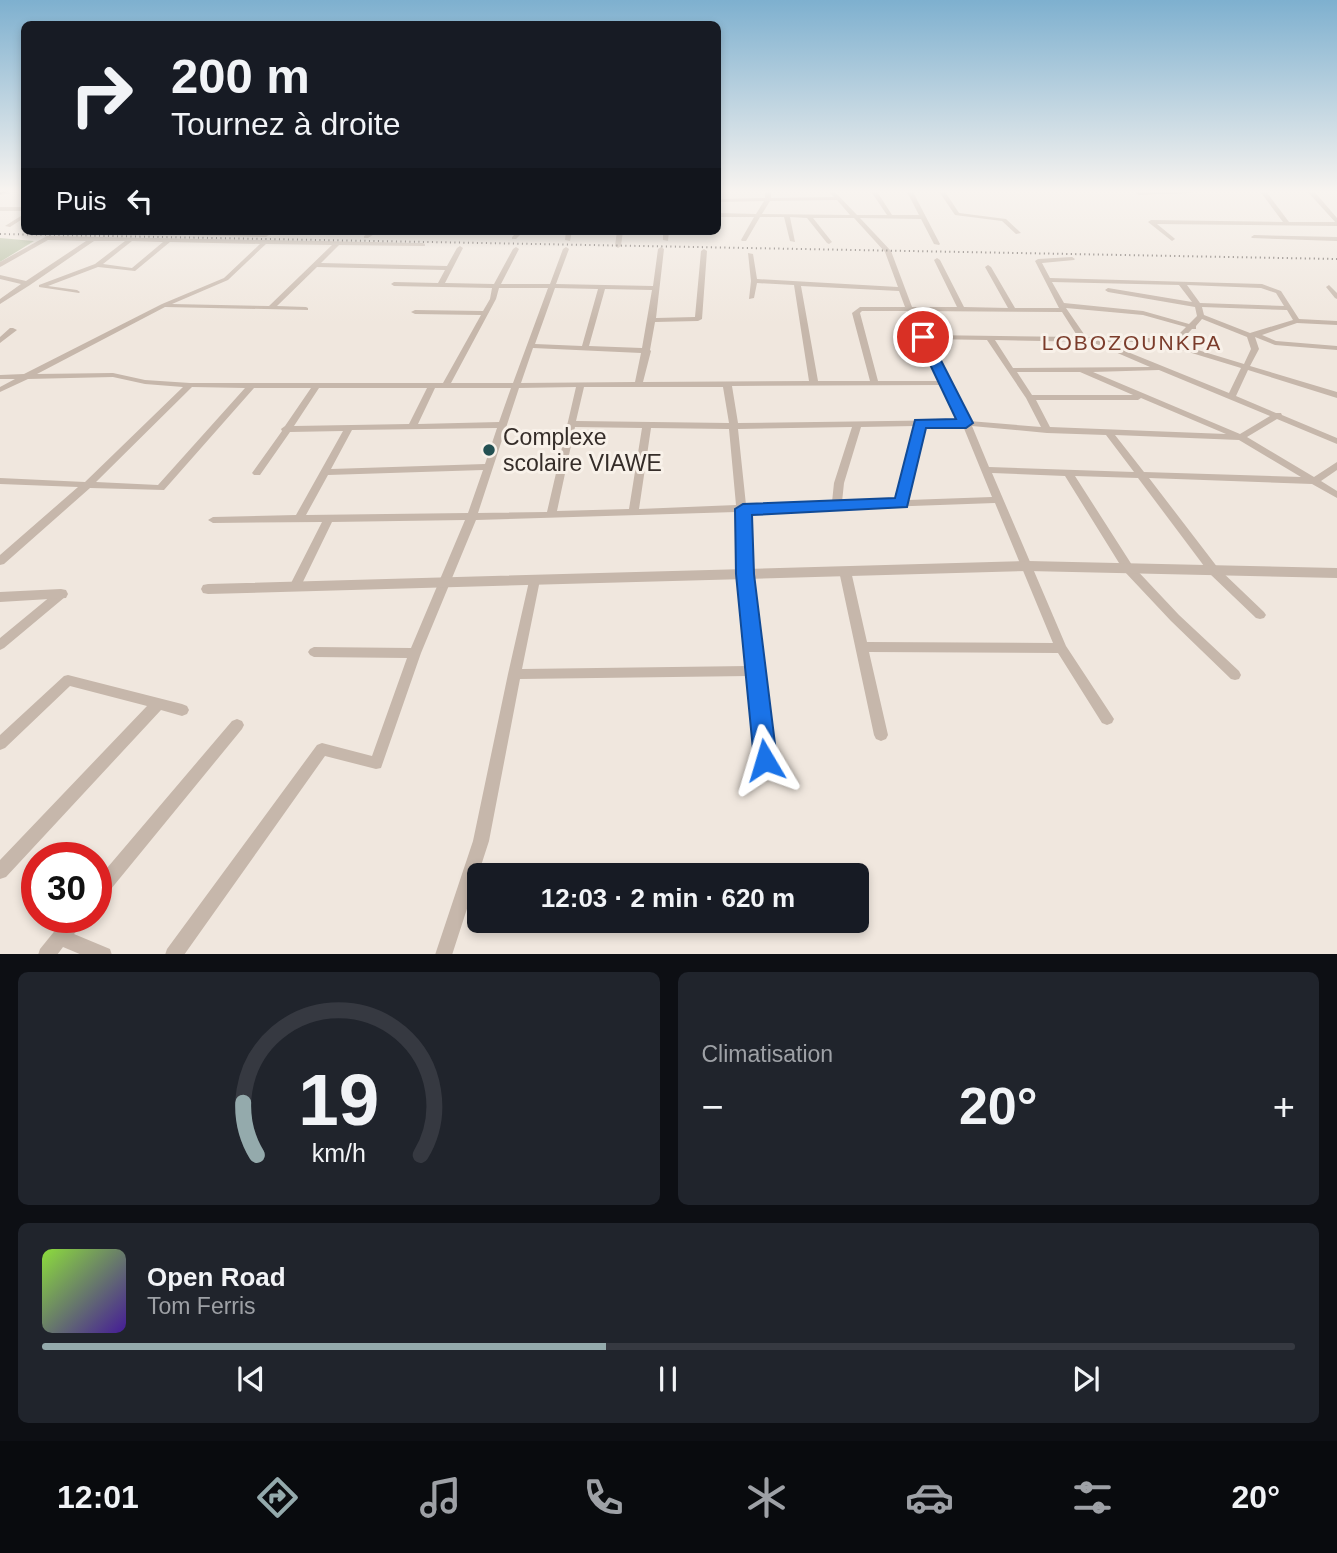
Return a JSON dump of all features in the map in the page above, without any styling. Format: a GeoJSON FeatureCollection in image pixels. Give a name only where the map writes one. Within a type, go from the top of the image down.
{"type":"FeatureCollection","features":[{"type":"Feature","properties":{"kind":"street"},"geometry":{"type":"LineString","coordinates":[[0,265],[47,238],[83,239],[90,235]]}},
{"type":"Feature","properties":{"kind":"street"},"geometry":{"type":"LineString","coordinates":[[0,302],[91,235]]}},
{"type":"Feature","properties":{"kind":"street"},"geometry":{"type":"LineString","coordinates":[[41,286],[97,265],[131,235]]}},
{"type":"Feature","properties":{"kind":"street"},"geometry":{"type":"LineString","coordinates":[[138,235],[169,240],[262,244],[423,245]]}},
{"type":"Feature","properties":{"kind":"street"},"geometry":{"type":"LineString","coordinates":[[262,244],[260,239],[265,235]]}},
{"type":"Feature","properties":{"kind":"street"},"geometry":{"type":"LineString","coordinates":[[514,238],[517,235]]}},
{"type":"Feature","properties":{"kind":"street"},"geometry":{"type":"LineString","coordinates":[[568,240],[569,235]]}},
{"type":"Feature","properties":{"kind":"street"},"geometry":{"type":"LineString","coordinates":[[618,246],[619,235]]}},
{"type":"Feature","properties":{"kind":"street"},"geometry":{"type":"LineString","coordinates":[[666,235],[666,240]]}},
{"type":"Feature","properties":{"kind":"street"},"geometry":{"type":"LineString","coordinates":[[744,240],[749,235]]}},
{"type":"Feature","properties":{"kind":"street"},"geometry":{"type":"LineString","coordinates":[[791,235],[793,241]]}},
{"type":"Feature","properties":{"kind":"street"},"geometry":{"type":"LineString","coordinates":[[823,235],[829,242]]}},
{"type":"Feature","properties":{"kind":"street"},"geometry":{"type":"LineString","coordinates":[[871,235],[888,251],[909,308],[966,423],[1061,648],[1107,719]]}},
{"type":"Feature","properties":{"kind":"street"},"geometry":{"type":"LineString","coordinates":[[932,235],[937,244]]}},
{"type":"Feature","properties":{"kind":"street"},"geometry":{"type":"LineString","coordinates":[[1167,235],[1172,239]]}},
{"type":"Feature","properties":{"kind":"street"},"geometry":{"type":"LineString","coordinates":[[1254,237],[1337,239]]}},
{"type":"Feature","properties":{"kind":"street"},"geometry":{"type":"LineString","coordinates":[[97,265],[133,270],[169,240]]}},
{"type":"Feature","properties":{"kind":"street"},"geometry":{"type":"LineString","coordinates":[[0,390],[164,306],[230,277],[262,244]]}},
{"type":"Feature","properties":{"kind":"street"},"geometry":{"type":"LineString","coordinates":[[271,308],[337,244]]}},
{"type":"Feature","properties":{"kind":"street"},"geometry":{"type":"LineString","coordinates":[[440,285],[460,248]]}},
{"type":"Feature","properties":{"kind":"street"},"geometry":{"type":"LineString","coordinates":[[446,385],[494,299],[496,286],[516,248]]}},
{"type":"Feature","properties":{"kind":"street"},"geometry":{"type":"LineString","coordinates":[[173,954],[322,749],[376,763],[442,583],[472,516],[566,249]]}},
{"type":"Feature","properties":{"kind":"street"},"geometry":{"type":"LineString","coordinates":[[639,384],[647,351],[662,249]]}},
{"type":"Feature","properties":{"kind":"street"},"geometry":{"type":"LineString","coordinates":[[652,320],[698,319],[704,251]]}},
{"type":"Feature","properties":{"kind":"street"},"geometry":{"type":"LineString","coordinates":[[750,254],[754,281],[751,298]]}},
{"type":"Feature","properties":{"kind":"street"},"geometry":{"type":"LineString","coordinates":[[1072,259],[1038,261],[1050,280],[1061,307],[1086,339],[1336,440]]}},
{"type":"Feature","properties":{"kind":"street"},"geometry":{"type":"LineString","coordinates":[[937,260],[961,309]]}},
{"type":"Feature","properties":{"kind":"street"},"geometry":{"type":"LineString","coordinates":[[315,265],[450,268]]}},
{"type":"Feature","properties":{"kind":"street"},"geometry":{"type":"LineString","coordinates":[[988,267],[1012,309]]}},
{"type":"Feature","properties":{"kind":"street"},"geometry":{"type":"LineString","coordinates":[[0,276],[26,284],[77,292]]}},
{"type":"Feature","properties":{"kind":"street"},"geometry":{"type":"LineString","coordinates":[[1050,280],[1109,286],[1198,305],[1288,308]]}},
{"type":"Feature","properties":{"kind":"street"},"geometry":{"type":"LineString","coordinates":[[1109,286],[1139,280],[1269,287],[1279,292],[1297,321]]}},
{"type":"Feature","properties":{"kind":"street"},"geometry":{"type":"LineString","coordinates":[[754,281],[901,289]]}},
{"type":"Feature","properties":{"kind":"street"},"geometry":{"type":"LineString","coordinates":[[394,284],[656,288]]}},
{"type":"Feature","properties":{"kind":"street"},"geometry":{"type":"LineString","coordinates":[[797,284],[814,384]]}},
{"type":"Feature","properties":{"kind":"street"},"geometry":{"type":"LineString","coordinates":[[1182,284],[1198,305],[1201,316]]}},
{"type":"Feature","properties":{"kind":"street"},"geometry":{"type":"LineString","coordinates":[[1109,286],[1109,309]]}},
{"type":"Feature","properties":{"kind":"street"},"geometry":{"type":"LineString","coordinates":[[1329,287],[1337,297]]}},
{"type":"Feature","properties":{"kind":"street"},"geometry":{"type":"LineString","coordinates":[[584,348],[602,288]]}},
{"type":"Feature","properties":{"kind":"street"},"geometry":{"type":"LineString","coordinates":[[164,306],[306,309]]}},
{"type":"Feature","properties":{"kind":"street"},"geometry":{"type":"LineString","coordinates":[[875,384],[856,310],[1061,307],[1109,309],[1143,313],[1193,327]]}},
{"type":"Feature","properties":{"kind":"street"},"geometry":{"type":"LineString","coordinates":[[415,312],[485,313]]}},
{"type":"Feature","properties":{"kind":"street"},"geometry":{"type":"LineString","coordinates":[[1173,345],[1201,316]]}},
{"type":"Feature","properties":{"kind":"street"},"geometry":{"type":"LineString","coordinates":[[1201,316],[1275,343],[1337,348]]}},
{"type":"Feature","properties":{"kind":"street"},"geometry":{"type":"LineString","coordinates":[[1253,335],[1297,321],[1337,323]]}},
{"type":"Feature","properties":{"kind":"street"},"geometry":{"type":"LineString","coordinates":[[0,327],[13,330],[0,341]]}},
{"type":"Feature","properties":{"kind":"street"},"geometry":{"type":"LineString","coordinates":[[1231,397],[1255,349],[1253,335]]}},
{"type":"Feature","properties":{"kind":"street"},"geometry":{"type":"LineString","coordinates":[[923,337],[1148,340],[1173,345],[1337,395]]}},
{"type":"Feature","properties":{"kind":"street"},"geometry":{"type":"LineString","coordinates":[[990,339],[1030,398],[1047,430]]}},
{"type":"Feature","properties":{"kind":"street"},"geometry":{"type":"LineString","coordinates":[[531,346],[647,351]]}},
{"type":"Feature","properties":{"kind":"street"},"geometry":{"type":"LineString","coordinates":[[1012,370],[1160,369]]}},
{"type":"Feature","properties":{"kind":"street"},"geometry":{"type":"LineString","coordinates":[[1082,370],[1241,437],[1337,495]]}},
{"type":"Feature","properties":{"kind":"street"},"geometry":{"type":"LineString","coordinates":[[0,377],[113,375],[145,382],[190,385],[317,386],[947,383]]}},
{"type":"Feature","properties":{"kind":"street"},"geometry":{"type":"LineString","coordinates":[[0,481],[161,488],[253,384]]}},
{"type":"Feature","properties":{"kind":"street"},"geometry":{"type":"LineString","coordinates":[[727,384],[735,426],[743,509],[745,574],[765,760]]}},
{"type":"Feature","properties":{"kind":"street"},"geometry":{"type":"LineString","coordinates":[[0,561],[87,485],[190,385]]}},
{"type":"Feature","properties":{"kind":"street"},"geometry":{"type":"LineString","coordinates":[[413,426],[432,385]]}},
{"type":"Feature","properties":{"kind":"street"},"geometry":{"type":"LineString","coordinates":[[257,473],[317,386]]}},
{"type":"Feature","properties":{"kind":"street"},"geometry":{"type":"LineString","coordinates":[[551,515],[580,386]]}},
{"type":"Feature","properties":{"kind":"street"},"geometry":{"type":"LineString","coordinates":[[1030,398],[1143,397]]}},
{"type":"Feature","properties":{"kind":"street"},"geometry":{"type":"LineString","coordinates":[[573,424],[735,426],[966,423],[1047,430],[1241,437],[1278,415]]}},
{"type":"Feature","properties":{"kind":"street"},"geometry":{"type":"LineString","coordinates":[[902,503],[920,423]]}},
{"type":"Feature","properties":{"kind":"street"},"geometry":{"type":"LineString","coordinates":[[837,505],[839,483],[857,424]]}},
{"type":"Feature","properties":{"kind":"street"},"geometry":{"type":"LineString","coordinates":[[285,429],[502,425]]}},
{"type":"Feature","properties":{"kind":"street"},"geometry":{"type":"LineString","coordinates":[[634,511],[647,425]]}},
{"type":"Feature","properties":{"kind":"street"},"geometry":{"type":"LineString","coordinates":[[299,519],[349,427]]}},
{"type":"Feature","properties":{"kind":"street"},"geometry":{"type":"LineString","coordinates":[[1109,433],[1214,571],[1260,615]]}},
{"type":"Feature","properties":{"kind":"street"},"geometry":{"type":"LineString","coordinates":[[985,470],[1315,481],[1337,466]]}},
{"type":"Feature","properties":{"kind":"street"},"geometry":{"type":"LineString","coordinates":[[325,472],[488,467]]}},
{"type":"Feature","properties":{"kind":"street"},"geometry":{"type":"LineString","coordinates":[[1068,472],[1128,568],[1175,618],[1235,675]]}},
{"type":"Feature","properties":{"kind":"street"},"geometry":{"type":"LineString","coordinates":[[213,520],[551,515],[997,500]]}},
{"type":"Feature","properties":{"kind":"street"},"geometry":{"type":"LineString","coordinates":[[295,587],[329,518]]}},
{"type":"Feature","properties":{"kind":"street"},"geometry":{"type":"LineString","coordinates":[[208,589],[1028,566],[1337,573]]}},
{"type":"Feature","properties":{"kind":"street"},"geometry":{"type":"LineString","coordinates":[[845,571],[881,735]]}},
{"type":"Feature","properties":{"kind":"street"},"geometry":{"type":"LineString","coordinates":[[443,954],[481,841],[534,580]]}},
{"type":"Feature","properties":{"kind":"street"},"geometry":{"type":"LineString","coordinates":[[0,597],[61,594]]}},
{"type":"Feature","properties":{"kind":"street"},"geometry":{"type":"LineString","coordinates":[[0,645],[61,594]]}},
{"type":"Feature","properties":{"kind":"street"},"geometry":{"type":"LineString","coordinates":[[862,647],[1061,648]]}},
{"type":"Feature","properties":{"kind":"street"},"geometry":{"type":"LineString","coordinates":[[314,652],[415,653]]}},
{"type":"Feature","properties":{"kind":"street"},"geometry":{"type":"LineString","coordinates":[[514,674],[755,671]]}},
{"type":"Feature","properties":{"kind":"street"},"geometry":{"type":"LineString","coordinates":[[0,744],[68,680],[182,710]]}},
{"type":"Feature","properties":{"kind":"street"},"geometry":{"type":"LineString","coordinates":[[0,871],[158,704]]}},
{"type":"Feature","properties":{"kind":"street"},"geometry":{"type":"LineString","coordinates":[[112,875],[237,725]]}},
{"type":"Feature","properties":{"kind":"street"},"geometry":{"type":"LineString","coordinates":[[46,954],[63,933]]}},
{"type":"Feature","properties":{"kind":"street"},"geometry":{"type":"LineString","coordinates":[[60,937],[104,954]]}},
{"type":"Feature","properties":{"kind":"green space"},"geometry":{"type":"Polygon","coordinates":[[[0,238],[34,241],[0,262],[0,238]]]}},
{"type":"Feature","properties":{"kind":"railway"},"geometry":{"type":"LineString","coordinates":[[53,235],[1337,259]]}},
{"type":"Feature","properties":{"kind":"place","name":"Complexe scolaire VIAWE"},"geometry":{"type":"Point","coordinates":[489,450]}},
{"type":"Feature","properties":{"kind":"district","name":"LOBOZOUNKPA"},"geometry":{"type":"Point","coordinates":[1132,342]}},
{"type":"Feature","properties":{"kind":"route"},"geometry":{"type":"LineString","coordinates":[[765,760],[745,574],[743,509],[902,503],[920,423],[966,423],[923,337]]}}]}
